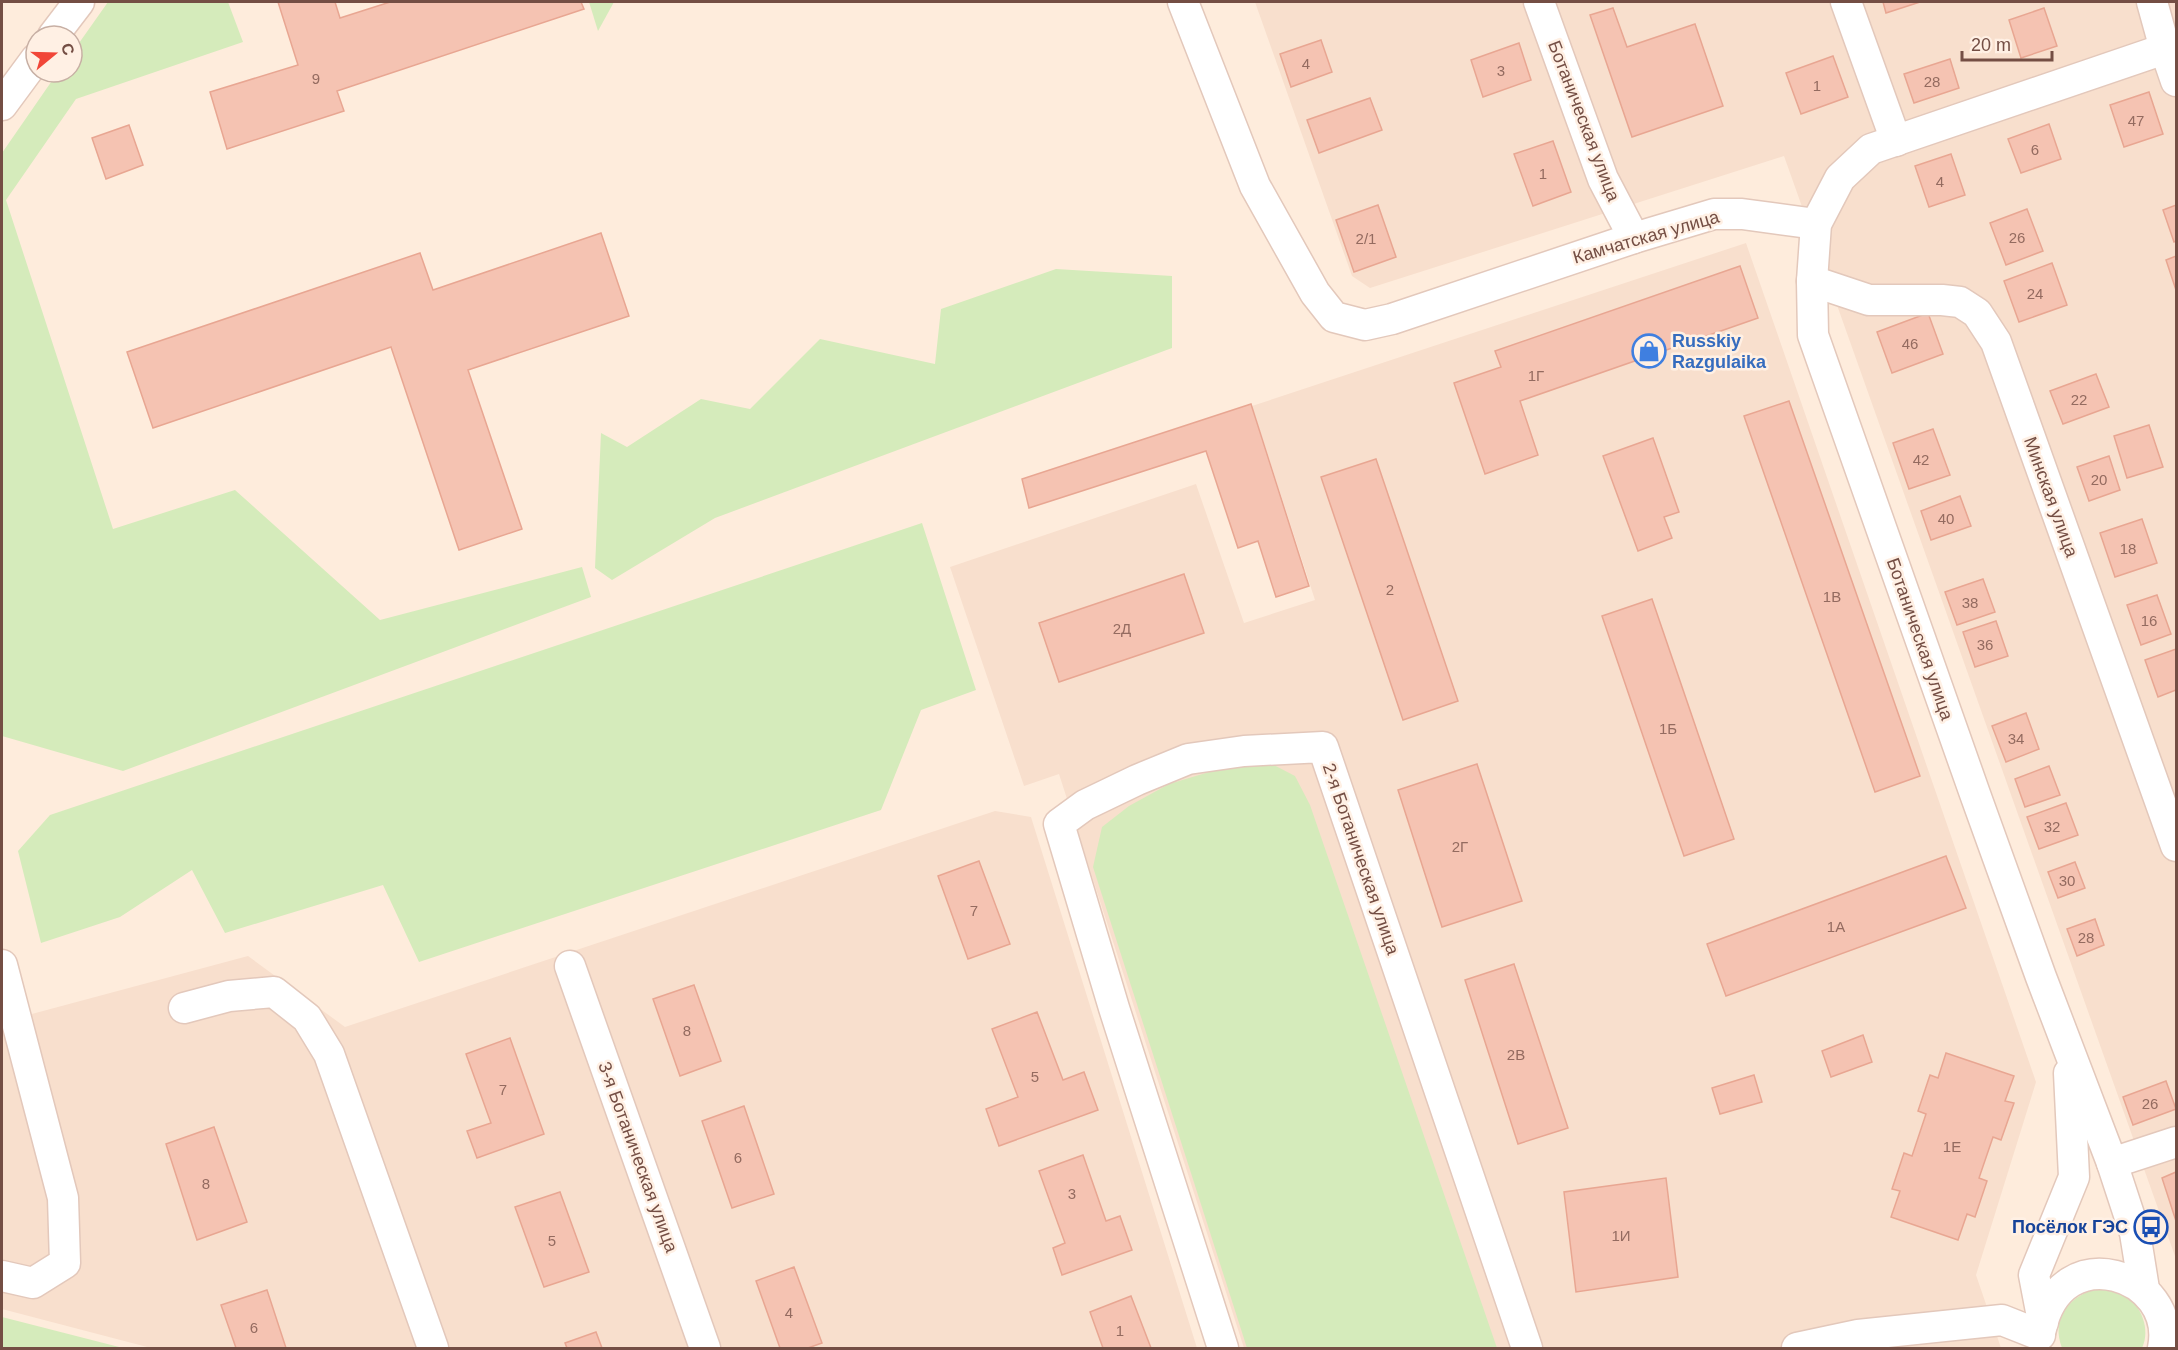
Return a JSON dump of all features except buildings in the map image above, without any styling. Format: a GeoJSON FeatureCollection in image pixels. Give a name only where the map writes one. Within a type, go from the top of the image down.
{"type":"FeatureCollection","features":[{"type":"Feature","properties":{"kind":"street"},"geometry":{"type":"LineString","coordinates":[[62,24],[79,2]]}},
{"type":"Feature","properties":{"kind":"street","name":"Камчатская улица"},"geometry":{"type":"LineString","coordinates":[[1183,2],[1255,186],[1315,293],[1334,317],[1365,325],[1392,319],[1634,238],[1714,214],[1742,214],[1816,224]]}},
{"type":"Feature","properties":{"kind":"street","name":"Ботаническая улица"},"geometry":{"type":"LineString","coordinates":[[1539,2],[1603,179],[1634,238]]}},
{"type":"Feature","properties":{"kind":"street"},"geometry":{"type":"LineString","coordinates":[[1846,2],[1896,141]]}},
{"type":"Feature","properties":{"kind":"street"},"geometry":{"type":"LineString","coordinates":[[2152,2],[2171,47],[2176,81]]}},
{"type":"Feature","properties":{"kind":"street"},"geometry":{"type":"LineString","coordinates":[[1816,224],[1840,178],[1871,149],[2171,47]]}},
{"type":"Feature","properties":{"kind":"street"},"geometry":{"type":"LineString","coordinates":[[2,105],[24,75]]}},
{"type":"Feature","properties":{"kind":"street","name":"Ботаническая улица"},"geometry":{"type":"LineString","coordinates":[[1816,224],[1812,281],[1813,334],[1975,794],[2112,1163],[2160,1301],[2164,1326],[2163,1348]]}},
{"type":"Feature","properties":{"kind":"street","name":"Минская улица"},"geometry":{"type":"LineString","coordinates":[[1812,281],[1869,300],[1960,302],[1977,313],[1996,342],[2176,846]]}},
{"type":"Feature","properties":{"kind":"street","name":"2-я Ботаническая улица"},"geometry":{"type":"LineString","coordinates":[[1223,1348],[1114,1008],[1059,824],[1085,805],[1188,759],[1244,751],[1323,747],[1527,1348]]}},
{"type":"Feature","properties":{"kind":"street"},"geometry":{"type":"LineString","coordinates":[[2,965],[63,1198],[65,1263],[33,1283],[2,1275]]}},
{"type":"Feature","properties":{"kind":"street","name":"3-я Ботаническая улица"},"geometry":{"type":"LineString","coordinates":[[570,966],[705,1348]]}},
{"type":"Feature","properties":{"kind":"street"},"geometry":{"type":"LineString","coordinates":[[184,1008],[229,996],[274,992],[307,1018],[329,1054],[433,1348]]}},
{"type":"Feature","properties":{"kind":"street","name":"Ботаническая улица"},"geometry":{"type":"LineString","coordinates":[[2042,1335],[2034,1275],[2074,1177],[2068,1047]]}},
{"type":"Feature","properties":{"kind":"street"},"geometry":{"type":"LineString","coordinates":[[2112,1163],[2176,1142]]}},
{"type":"Feature","properties":{"kind":"street"},"geometry":{"type":"LineString","coordinates":[[1797,1348],[1858,1335],[2002,1320],[2042,1335],[2056,1295],[2068,1284],[2082,1277],[2099,1274],[2115,1275],[2131,1280],[2160,1301]]}},
{"type":"Feature","properties":{"kind":"shaded area"},"geometry":{"type":"Polygon","coordinates":[[[1255,2],[2176,2],[2176,1259],[1784,156],[1370,288],[1352,276],[1255,2]]]}},
{"type":"Feature","properties":{"kind":"shaded area"},"geometry":{"type":"Polygon","coordinates":[[[1746,243],[2036,1082],[1976,1275],[2001,1348],[1244,1348],[1059,774],[1024,786],[950,567],[1196,484],[1244,623],[1315,600],[1252,406],[1746,243]]]}},
{"type":"Feature","properties":{"kind":"shaded area"},"geometry":{"type":"Polygon","coordinates":[[[995,811],[1031,817],[1197,1348],[151,1348],[2,1309],[2,1022],[248,956],[345,1027],[995,811]]]}},
{"type":"Feature","properties":{"kind":"green space"},"geometry":{"type":"Polygon","coordinates":[[[108,2],[228,2],[243,42],[76,99],[6,200],[113,529],[235,490],[380,620],[582,567],[591,597],[123,771],[2,736],[2,153],[50,84],[84,84],[84,36],[108,2]]]}},
{"type":"Feature","properties":{"kind":"green space"},"geometry":{"type":"Polygon","coordinates":[[[589,2],[614,2],[598,31],[589,2]]]}},
{"type":"Feature","properties":{"kind":"green space"},"geometry":{"type":"Polygon","coordinates":[[[1056,269],[1172,276],[1172,348],[715,518],[612,580],[595,568],[601,433],[627,447],[701,399],[750,409],[820,339],[935,364],[941,309],[1056,269]]]}},
{"type":"Feature","properties":{"kind":"green space"},"geometry":{"type":"Polygon","coordinates":[[[922,523],[976,690],[921,710],[881,810],[419,962],[383,885],[225,933],[192,870],[120,917],[41,943],[18,851],[50,815],[922,523]]]}},
{"type":"Feature","properties":{"kind":"green space"},"geometry":{"type":"Polygon","coordinates":[[[1270,763],[1295,776],[1310,805],[1497,1348],[1247,1348],[1093,867],[1102,827],[1129,806],[1169,784],[1236,764],[1270,763]]]}},
{"type":"Feature","properties":{"kind":"green space"},"geometry":{"type":"Polygon","coordinates":[[[2094,1289],[2120,1292],[2135,1304],[2145,1325],[2145,1341],[2142,1348],[2062,1348],[2059,1328],[2064,1311],[2076,1298],[2094,1289]]]}},
{"type":"Feature","properties":{"kind":"green space"},"geometry":{"type":"Polygon","coordinates":[[[2,1317],[123,1348],[2,1348],[2,1317]]]}},
{"type":"Feature","properties":{"kind":"place","name":"Russkiy Razgulaika"},"geometry":{"type":"Point","coordinates":[1649,351]}},
{"type":"Feature","properties":{"kind":"place","name":"Посёлок ГЭС"},"geometry":{"type":"Point","coordinates":[2151,1227]}}]}
